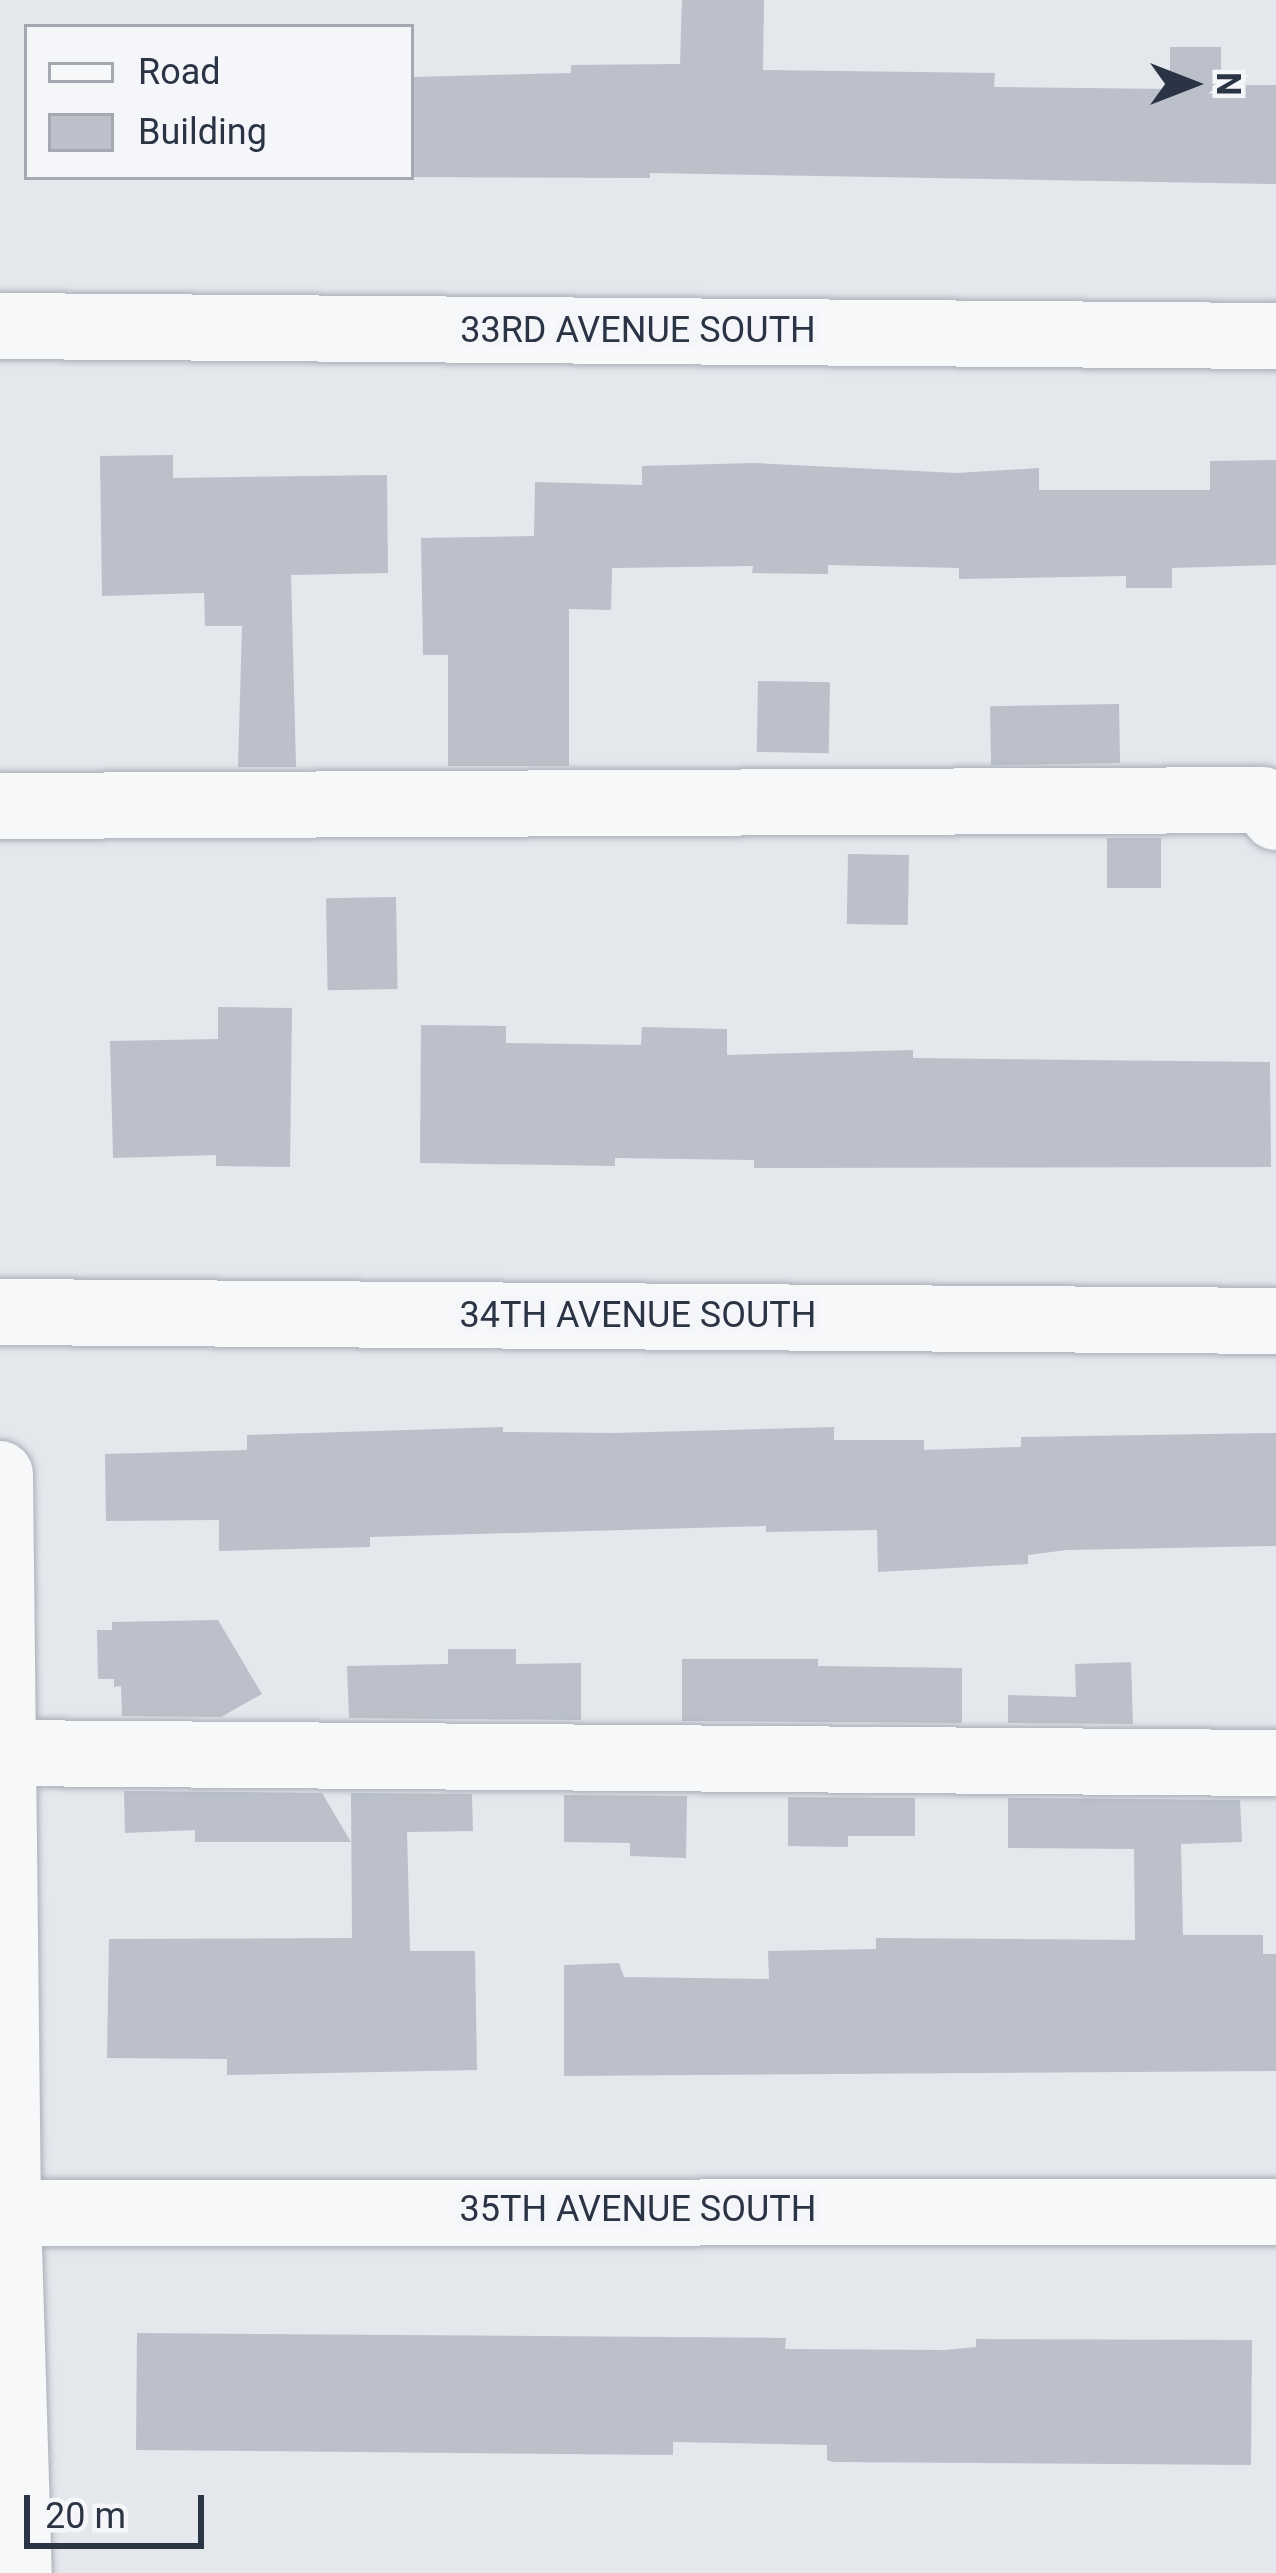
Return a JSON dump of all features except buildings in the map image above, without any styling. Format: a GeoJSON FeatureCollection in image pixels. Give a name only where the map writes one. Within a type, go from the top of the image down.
{"type":"FeatureCollection","features":[{"type":"Feature","properties":{"kind":"street","name":"33RD AVENUE SOUTH"},"geometry":{"type":"LineString","coordinates":[[0,326],[1276,336]]}},
{"type":"Feature","properties":{"kind":"street"},"geometry":{"type":"LineString","coordinates":[[0,806],[1262,800],[1276,817]]}},
{"type":"Feature","properties":{"kind":"street","name":"34TH AVENUE SOUTH"},"geometry":{"type":"LineString","coordinates":[[0,1312],[1276,1321]]}},
{"type":"Feature","properties":{"kind":"street"},"geometry":{"type":"LineString","coordinates":[[0,1474],[4,2213],[19,2573]]}},
{"type":"Feature","properties":{"kind":"street"},"geometry":{"type":"LineString","coordinates":[[2,1753],[1276,1763]]}},
{"type":"Feature","properties":{"kind":"street","name":"35TH AVENUE SOUTH"},"geometry":{"type":"LineString","coordinates":[[4,2213],[1276,2212]]}}]}
